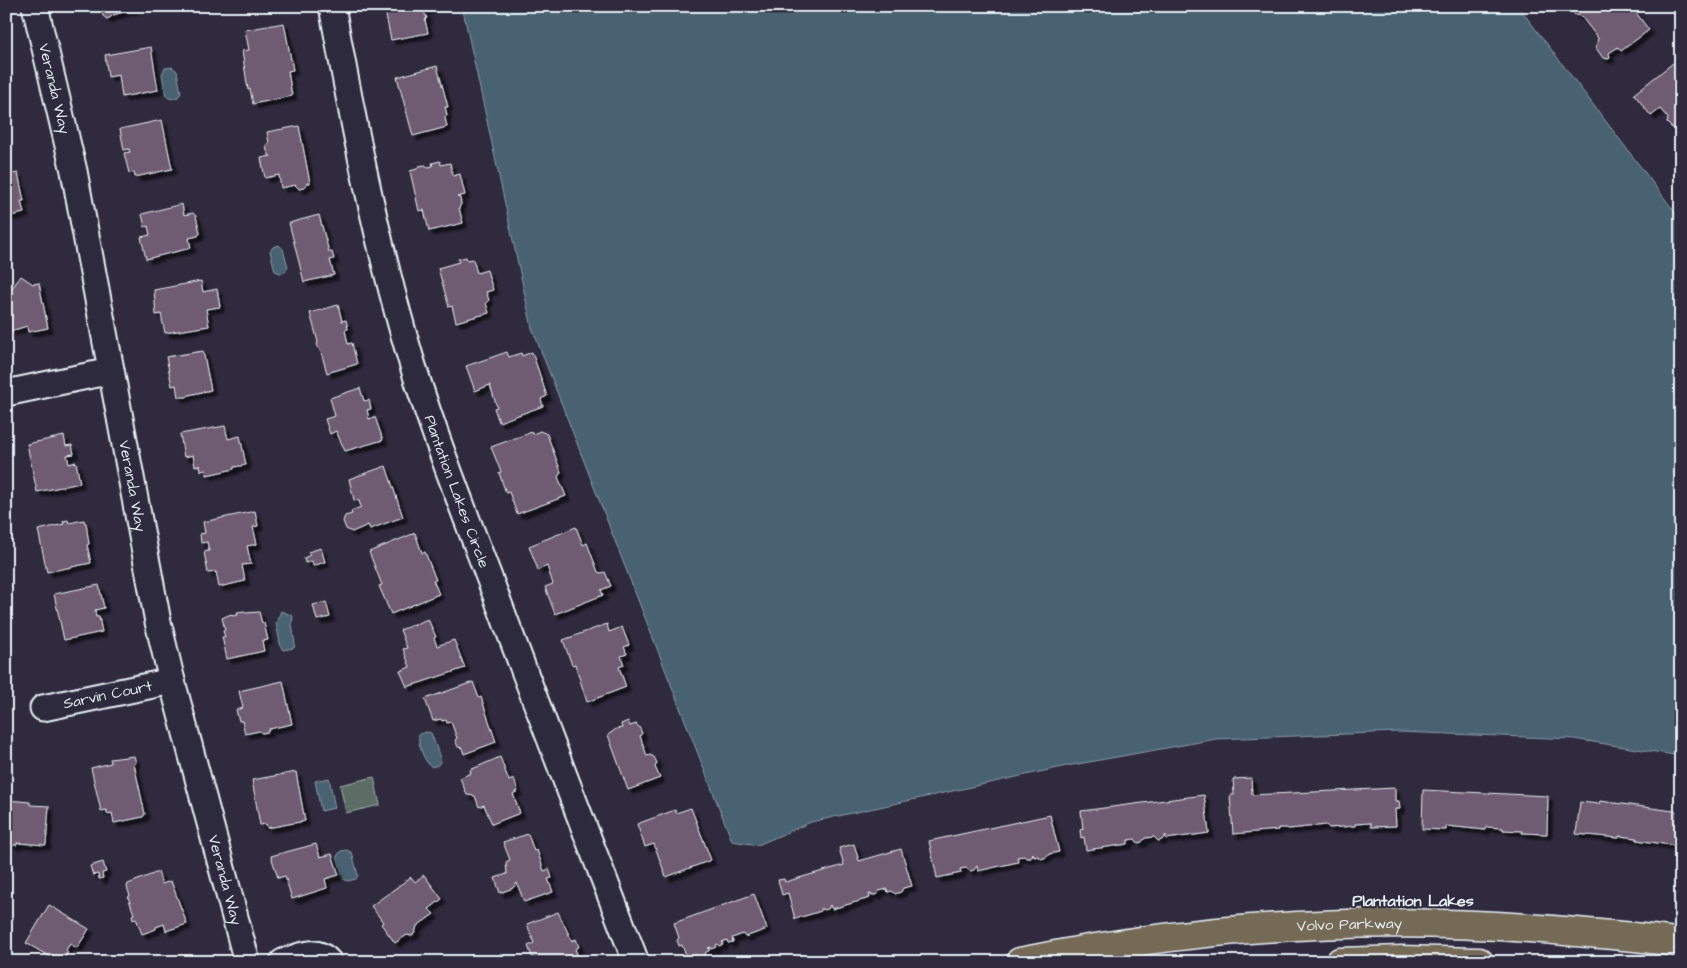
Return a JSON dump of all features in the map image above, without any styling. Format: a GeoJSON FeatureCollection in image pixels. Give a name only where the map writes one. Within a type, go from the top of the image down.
{"type":"FeatureCollection","features":[{"type":"Feature","properties":{"kind":"main road","name":"Volvo Parkway"},"geometry":{"type":"LineString","coordinates":[[1020,962],[1124,943],[1200,933],[1356,923],[1529,927],[1681,943]]}},
{"type":"Feature","properties":{"kind":"main road"},"geometry":{"type":"LineString","coordinates":[[1340,962],[1401,960],[1479,962]]}},
{"type":"Feature","properties":{"kind":"street","name":"Veranda Way"},"geometry":{"type":"LineString","coordinates":[[35,6],[74,172],[156,615],[247,962]]}},
{"type":"Feature","properties":{"kind":"street","name":"Plantation Lakes Circle"},"geometry":{"type":"LineString","coordinates":[[332,6],[382,258],[429,416],[459,502],[636,962]]}},
{"type":"Feature","properties":{"kind":"street"},"geometry":{"type":"LineString","coordinates":[[6,393],[111,371]]}},
{"type":"Feature","properties":{"kind":"street","name":"Sarvin Court"},"geometry":{"type":"LineString","coordinates":[[44,708],[172,681]]}},
{"type":"Feature","properties":{"kind":"street"},"geometry":{"type":"LineString","coordinates":[[283,962],[308,952],[324,956],[329,962]]}},
{"type":"Feature","properties":{"kind":"green space"},"geometry":{"type":"Polygon","coordinates":[[[374,777],[380,805],[346,813],[340,785],[374,777]]]}},
{"type":"Feature","properties":{"kind":"water"},"geometry":{"type":"Polygon","coordinates":[[[462,6],[1518,6],[1681,220],[1681,756],[1574,739],[1399,732],[1216,739],[1067,766],[811,822],[758,845],[732,841],[532,328],[462,6]]]}},
{"type":"Feature","properties":{"kind":"water"},"geometry":{"type":"Polygon","coordinates":[[[172,67],[177,71],[181,93],[178,97],[171,99],[166,96],[162,74],[165,68],[172,67]]]}},
{"type":"Feature","properties":{"kind":"water"},"geometry":{"type":"Polygon","coordinates":[[[279,245],[283,249],[288,267],[285,272],[280,273],[275,271],[270,251],[273,247],[279,245]]]}},
{"type":"Feature","properties":{"kind":"water"},"geometry":{"type":"Polygon","coordinates":[[[281,611],[293,616],[294,648],[283,650],[281,648],[276,623],[281,611]]]}},
{"type":"Feature","properties":{"kind":"water"},"geometry":{"type":"Polygon","coordinates":[[[431,733],[441,760],[438,765],[432,767],[424,757],[419,742],[419,734],[431,733]]]}},
{"type":"Feature","properties":{"kind":"water"},"geometry":{"type":"Polygon","coordinates":[[[329,778],[335,808],[321,811],[315,781],[329,778]]]}},
{"type":"Feature","properties":{"kind":"water"},"geometry":{"type":"Polygon","coordinates":[[[347,850],[352,853],[358,875],[356,879],[348,881],[343,879],[337,856],[341,851],[347,850]]]}},
{"type":"Feature","properties":{"kind":"building"},"geometry":{"type":"Polygon","coordinates":[[[100,6],[145,6],[113,15],[107,19],[103,16],[100,6]]]}},
{"type":"Feature","properties":{"kind":"building"},"geometry":{"type":"Polygon","coordinates":[[[384,6],[430,6],[428,10],[423,10],[427,18],[425,20],[428,33],[391,40],[384,6]]]}},
{"type":"Feature","properties":{"kind":"building"},"geometry":{"type":"Polygon","coordinates":[[[1576,6],[1631,6],[1649,30],[1621,51],[1618,47],[1609,53],[1610,58],[1603,58],[1596,48],[1598,38],[1581,16],[1575,15],[1571,10],[1576,6]]]}},
{"type":"Feature","properties":{"kind":"building"},"geometry":{"type":"Polygon","coordinates":[[[284,23],[293,70],[288,71],[292,96],[253,104],[250,89],[248,90],[242,51],[249,50],[245,30],[284,23]]]}},
{"type":"Feature","properties":{"kind":"building"},"geometry":{"type":"Polygon","coordinates":[[[151,47],[158,90],[122,97],[119,75],[108,77],[105,55],[151,47]]]}},
{"type":"Feature","properties":{"kind":"building"},"geometry":{"type":"Polygon","coordinates":[[[1673,63],[1681,73],[1681,125],[1675,129],[1667,123],[1668,118],[1660,109],[1651,116],[1634,94],[1673,63]]]}},
{"type":"Feature","properties":{"kind":"building"},"geometry":{"type":"Polygon","coordinates":[[[437,66],[448,107],[445,107],[447,127],[413,136],[397,77],[437,66]]]}},
{"type":"Feature","properties":{"kind":"building"},"geometry":{"type":"Polygon","coordinates":[[[162,120],[172,169],[135,177],[134,172],[129,173],[124,153],[130,152],[129,149],[124,150],[120,129],[162,120]]]}},
{"type":"Feature","properties":{"kind":"building"},"geometry":{"type":"Polygon","coordinates":[[[299,126],[310,183],[307,183],[304,188],[299,189],[295,185],[281,188],[279,175],[265,178],[261,158],[271,156],[268,154],[266,147],[269,143],[267,132],[299,126]]]}},
{"type":"Feature","properties":{"kind":"building"},"geometry":{"type":"Polygon","coordinates":[[[440,161],[441,165],[450,163],[453,176],[460,174],[465,195],[457,197],[460,198],[461,204],[459,208],[463,223],[429,231],[424,210],[419,211],[410,171],[417,169],[419,166],[433,166],[432,163],[440,161]]]}},
{"type":"Feature","properties":{"kind":"building"},"geometry":{"type":"Polygon","coordinates":[[[18,173],[24,201],[21,201],[24,213],[6,217],[6,175],[18,173]]]}},
{"type":"Feature","properties":{"kind":"building"},"geometry":{"type":"Polygon","coordinates":[[[182,204],[184,215],[193,213],[196,216],[200,233],[198,236],[189,238],[191,248],[146,259],[141,237],[150,235],[148,226],[145,227],[142,214],[182,204]]]}},
{"type":"Feature","properties":{"kind":"building"},"geometry":{"type":"Polygon","coordinates":[[[319,215],[329,252],[332,252],[334,259],[330,260],[334,275],[304,282],[289,223],[319,215]]]}},
{"type":"Feature","properties":{"kind":"building"},"geometry":{"type":"Polygon","coordinates":[[[466,257],[467,260],[473,259],[477,273],[487,270],[493,290],[486,292],[489,300],[486,303],[489,313],[456,322],[452,306],[449,307],[438,268],[459,262],[458,259],[466,257]]]}},
{"type":"Feature","properties":{"kind":"building"},"geometry":{"type":"Polygon","coordinates":[[[21,276],[33,284],[39,283],[48,328],[28,332],[27,326],[11,331],[6,308],[6,289],[12,288],[21,276]]]}},
{"type":"Feature","properties":{"kind":"building"},"geometry":{"type":"Polygon","coordinates":[[[201,281],[203,292],[217,289],[220,307],[206,309],[209,326],[165,333],[161,314],[156,315],[154,290],[201,281]]]}},
{"type":"Feature","properties":{"kind":"building"},"geometry":{"type":"Polygon","coordinates":[[[338,305],[342,321],[346,320],[348,329],[345,330],[348,344],[352,343],[357,364],[327,373],[317,345],[318,342],[310,313],[338,305]]]}},
{"type":"Feature","properties":{"kind":"building"},"geometry":{"type":"Polygon","coordinates":[[[203,351],[211,390],[187,397],[178,397],[176,385],[172,386],[166,357],[203,351]]]}},
{"type":"Feature","properties":{"kind":"building"},"geometry":{"type":"Polygon","coordinates":[[[507,352],[509,357],[521,353],[522,356],[532,352],[547,396],[541,399],[543,406],[499,422],[494,408],[497,407],[490,385],[475,391],[466,366],[507,352]]]}},
{"type":"Feature","properties":{"kind":"building"},"geometry":{"type":"Polygon","coordinates":[[[360,388],[364,401],[369,400],[371,409],[367,410],[369,419],[375,417],[383,440],[345,451],[336,431],[330,434],[325,419],[335,416],[330,398],[360,388]]]}},
{"type":"Feature","properties":{"kind":"building"},"geometry":{"type":"Polygon","coordinates":[[[225,426],[228,439],[240,436],[246,465],[207,475],[206,470],[201,471],[200,465],[195,466],[193,455],[184,457],[180,434],[225,426]]]}},
{"type":"Feature","properties":{"kind":"building"},"geometry":{"type":"Polygon","coordinates":[[[540,431],[547,434],[561,472],[558,477],[566,496],[517,514],[509,492],[506,493],[499,473],[501,472],[491,447],[532,432],[533,434],[540,431]]]}},
{"type":"Feature","properties":{"kind":"building"},"geometry":{"type":"Polygon","coordinates":[[[64,436],[66,446],[72,445],[74,454],[67,455],[69,464],[76,462],[80,483],[37,492],[27,444],[64,436]]]}},
{"type":"Feature","properties":{"kind":"building"},"geometry":{"type":"Polygon","coordinates":[[[386,466],[403,517],[370,529],[368,525],[352,532],[346,529],[343,521],[345,516],[352,514],[351,511],[361,507],[359,501],[354,500],[349,479],[386,466]]]}},
{"type":"Feature","properties":{"kind":"building"},"geometry":{"type":"Polygon","coordinates":[[[255,511],[258,526],[253,527],[257,544],[247,546],[251,564],[242,565],[245,581],[219,587],[216,572],[208,573],[204,552],[209,551],[207,542],[201,543],[200,534],[205,533],[203,522],[255,511]]]}},
{"type":"Feature","properties":{"kind":"building"},"geometry":{"type":"Polygon","coordinates":[[[68,520],[69,523],[84,520],[86,523],[89,544],[87,545],[91,563],[47,572],[38,530],[64,524],[63,521],[68,520]]]}},
{"type":"Feature","properties":{"kind":"building"},"geometry":{"type":"Polygon","coordinates":[[[576,527],[583,545],[587,543],[598,572],[605,572],[611,586],[601,590],[603,595],[555,614],[545,587],[553,584],[547,566],[538,570],[529,546],[576,527]]]}},
{"type":"Feature","properties":{"kind":"building"},"geometry":{"type":"Polygon","coordinates":[[[415,533],[422,553],[425,552],[436,580],[433,580],[439,594],[391,614],[379,586],[382,585],[369,552],[415,533]]]}},
{"type":"Feature","properties":{"kind":"building"},"geometry":{"type":"Polygon","coordinates":[[[321,548],[325,562],[313,566],[312,561],[305,563],[304,558],[310,555],[308,552],[321,548]]]}},
{"type":"Feature","properties":{"kind":"building"},"geometry":{"type":"Polygon","coordinates":[[[99,585],[104,608],[95,610],[96,617],[99,617],[102,632],[64,640],[54,594],[99,585]]]}},
{"type":"Feature","properties":{"kind":"building"},"geometry":{"type":"Polygon","coordinates":[[[326,602],[330,617],[317,620],[313,605],[326,602]]]}},
{"type":"Feature","properties":{"kind":"building"},"geometry":{"type":"Polygon","coordinates":[[[245,611],[245,613],[259,612],[268,640],[262,641],[264,651],[227,659],[222,637],[225,637],[223,631],[225,630],[222,618],[231,614],[233,616],[238,615],[237,612],[245,611]]]}},
{"type":"Feature","properties":{"kind":"building"},"geometry":{"type":"Polygon","coordinates":[[[428,619],[436,637],[434,638],[437,646],[454,640],[465,668],[407,687],[400,671],[410,667],[403,649],[407,648],[400,630],[428,619]]]}},
{"type":"Feature","properties":{"kind":"building"},"geometry":{"type":"Polygon","coordinates":[[[607,624],[609,632],[622,627],[629,645],[624,647],[627,654],[621,656],[624,665],[619,667],[626,687],[587,702],[575,664],[572,665],[563,640],[607,624]]]}},
{"type":"Feature","properties":{"kind":"building"},"geometry":{"type":"Polygon","coordinates":[[[283,681],[292,724],[269,729],[268,732],[262,733],[259,731],[245,734],[242,721],[239,721],[236,710],[243,708],[239,691],[283,681]]]}},
{"type":"Feature","properties":{"kind":"building"},"geometry":{"type":"Polygon","coordinates":[[[473,682],[479,698],[481,697],[496,742],[464,754],[462,748],[458,747],[455,740],[457,738],[451,722],[447,723],[446,720],[442,721],[441,719],[433,721],[425,699],[473,682]]]}},
{"type":"Feature","properties":{"kind":"building"},"geometry":{"type":"Polygon","coordinates":[[[628,721],[630,726],[636,724],[639,727],[647,756],[654,757],[657,763],[655,767],[660,778],[628,790],[608,735],[616,729],[622,728],[621,724],[628,721]]]}},
{"type":"Feature","properties":{"kind":"building"},"geometry":{"type":"Polygon","coordinates":[[[134,756],[145,814],[143,817],[114,823],[112,813],[107,814],[107,810],[101,811],[91,768],[111,763],[110,759],[134,756]]]}},
{"type":"Feature","properties":{"kind":"building"},"geometry":{"type":"Polygon","coordinates":[[[500,757],[509,781],[514,779],[518,791],[513,794],[520,813],[492,824],[484,805],[479,807],[475,796],[467,795],[460,778],[471,773],[470,770],[500,757]]]}},
{"type":"Feature","properties":{"kind":"building"},"geometry":{"type":"Polygon","coordinates":[[[296,772],[305,821],[267,828],[266,824],[260,825],[252,780],[296,772]]]}},
{"type":"Feature","properties":{"kind":"building"},"geometry":{"type":"Polygon","coordinates":[[[1251,778],[1252,795],[1395,788],[1395,801],[1399,801],[1400,809],[1395,809],[1396,826],[1371,827],[1371,823],[1329,828],[1326,825],[1289,829],[1278,828],[1278,830],[1233,834],[1230,795],[1234,795],[1233,779],[1251,778]]]}},
{"type":"Feature","properties":{"kind":"building"},"geometry":{"type":"Polygon","coordinates":[[[1423,790],[1548,796],[1547,834],[1522,833],[1522,831],[1486,827],[1485,830],[1446,826],[1446,830],[1422,829],[1423,790]]]}},
{"type":"Feature","properties":{"kind":"building"},"geometry":{"type":"Polygon","coordinates":[[[1204,795],[1209,833],[1166,839],[1166,835],[1162,840],[1158,841],[1154,837],[1145,838],[1142,842],[1138,843],[1135,839],[1128,840],[1128,844],[1086,850],[1084,837],[1081,838],[1080,830],[1083,829],[1081,811],[1204,795]]]}},
{"type":"Feature","properties":{"kind":"building"},"geometry":{"type":"Polygon","coordinates":[[[7,800],[30,802],[30,805],[49,806],[46,845],[17,843],[17,845],[12,845],[12,843],[6,842],[7,800]]]}},
{"type":"Feature","properties":{"kind":"building"},"geometry":{"type":"Polygon","coordinates":[[[1600,801],[1681,812],[1681,844],[1677,844],[1677,846],[1637,840],[1637,838],[1576,834],[1580,802],[1599,804],[1600,801]]]}},
{"type":"Feature","properties":{"kind":"building"},"geometry":{"type":"Polygon","coordinates":[[[691,808],[711,860],[666,877],[654,844],[645,847],[637,824],[675,810],[676,813],[691,808]]]}},
{"type":"Feature","properties":{"kind":"building"},"geometry":{"type":"Polygon","coordinates":[[[1050,815],[1059,852],[1049,854],[1041,859],[1038,856],[1034,857],[1033,853],[1031,858],[1017,857],[1018,862],[978,871],[977,866],[974,870],[970,871],[966,868],[960,869],[961,873],[937,878],[929,841],[1050,815]]]}},
{"type":"Feature","properties":{"kind":"building"},"geometry":{"type":"Polygon","coordinates":[[[528,834],[534,851],[537,850],[544,871],[549,869],[552,878],[548,879],[553,892],[524,902],[517,883],[513,888],[500,893],[495,878],[507,874],[506,862],[510,860],[503,842],[528,834]]]}},
{"type":"Feature","properties":{"kind":"building"},"geometry":{"type":"Polygon","coordinates":[[[316,844],[320,857],[332,854],[339,875],[325,879],[327,888],[292,899],[285,876],[278,878],[271,856],[316,844]]]}},
{"type":"Feature","properties":{"kind":"building"},"geometry":{"type":"Polygon","coordinates":[[[854,844],[859,861],[901,849],[912,886],[903,888],[901,892],[895,894],[892,891],[888,892],[887,889],[879,891],[878,894],[869,894],[870,898],[832,909],[830,905],[828,909],[823,910],[821,908],[821,911],[795,919],[788,893],[782,895],[778,880],[784,879],[785,882],[844,865],[839,848],[854,844]]]}},
{"type":"Feature","properties":{"kind":"building"},"geometry":{"type":"Polygon","coordinates":[[[103,862],[106,872],[102,873],[103,878],[99,879],[98,874],[93,875],[90,866],[103,862]]]}},
{"type":"Feature","properties":{"kind":"building"},"geometry":{"type":"Polygon","coordinates":[[[158,872],[162,884],[171,881],[187,924],[166,931],[164,924],[142,934],[136,918],[133,919],[132,915],[134,914],[128,897],[130,896],[127,887],[128,884],[158,872]]]}},
{"type":"Feature","properties":{"kind":"building"},"geometry":{"type":"Polygon","coordinates":[[[424,875],[442,899],[429,909],[434,914],[417,926],[415,933],[411,936],[407,935],[395,943],[371,906],[411,877],[415,882],[424,875]]]}},
{"type":"Feature","properties":{"kind":"building"},"geometry":{"type":"Polygon","coordinates":[[[754,894],[767,929],[745,937],[743,934],[732,938],[733,942],[728,943],[727,940],[722,942],[723,944],[719,946],[718,944],[711,949],[711,947],[708,948],[710,950],[700,957],[696,955],[687,958],[682,945],[679,946],[677,940],[679,938],[674,923],[754,894]]]}},
{"type":"Feature","properties":{"kind":"building"},"geometry":{"type":"Polygon","coordinates":[[[49,905],[89,929],[77,948],[70,944],[63,961],[51,954],[50,957],[26,943],[49,905]]]}},
{"type":"Feature","properties":{"kind":"building"},"geometry":{"type":"Polygon","coordinates":[[[558,912],[572,941],[576,939],[579,947],[575,949],[580,961],[534,962],[528,946],[534,943],[527,924],[558,912]]]}},
{"type":"Feature","properties":{"kind":"district","name":"Plantation Lakes"},"geometry":{"type":"Point","coordinates":[1413,900]}}]}
